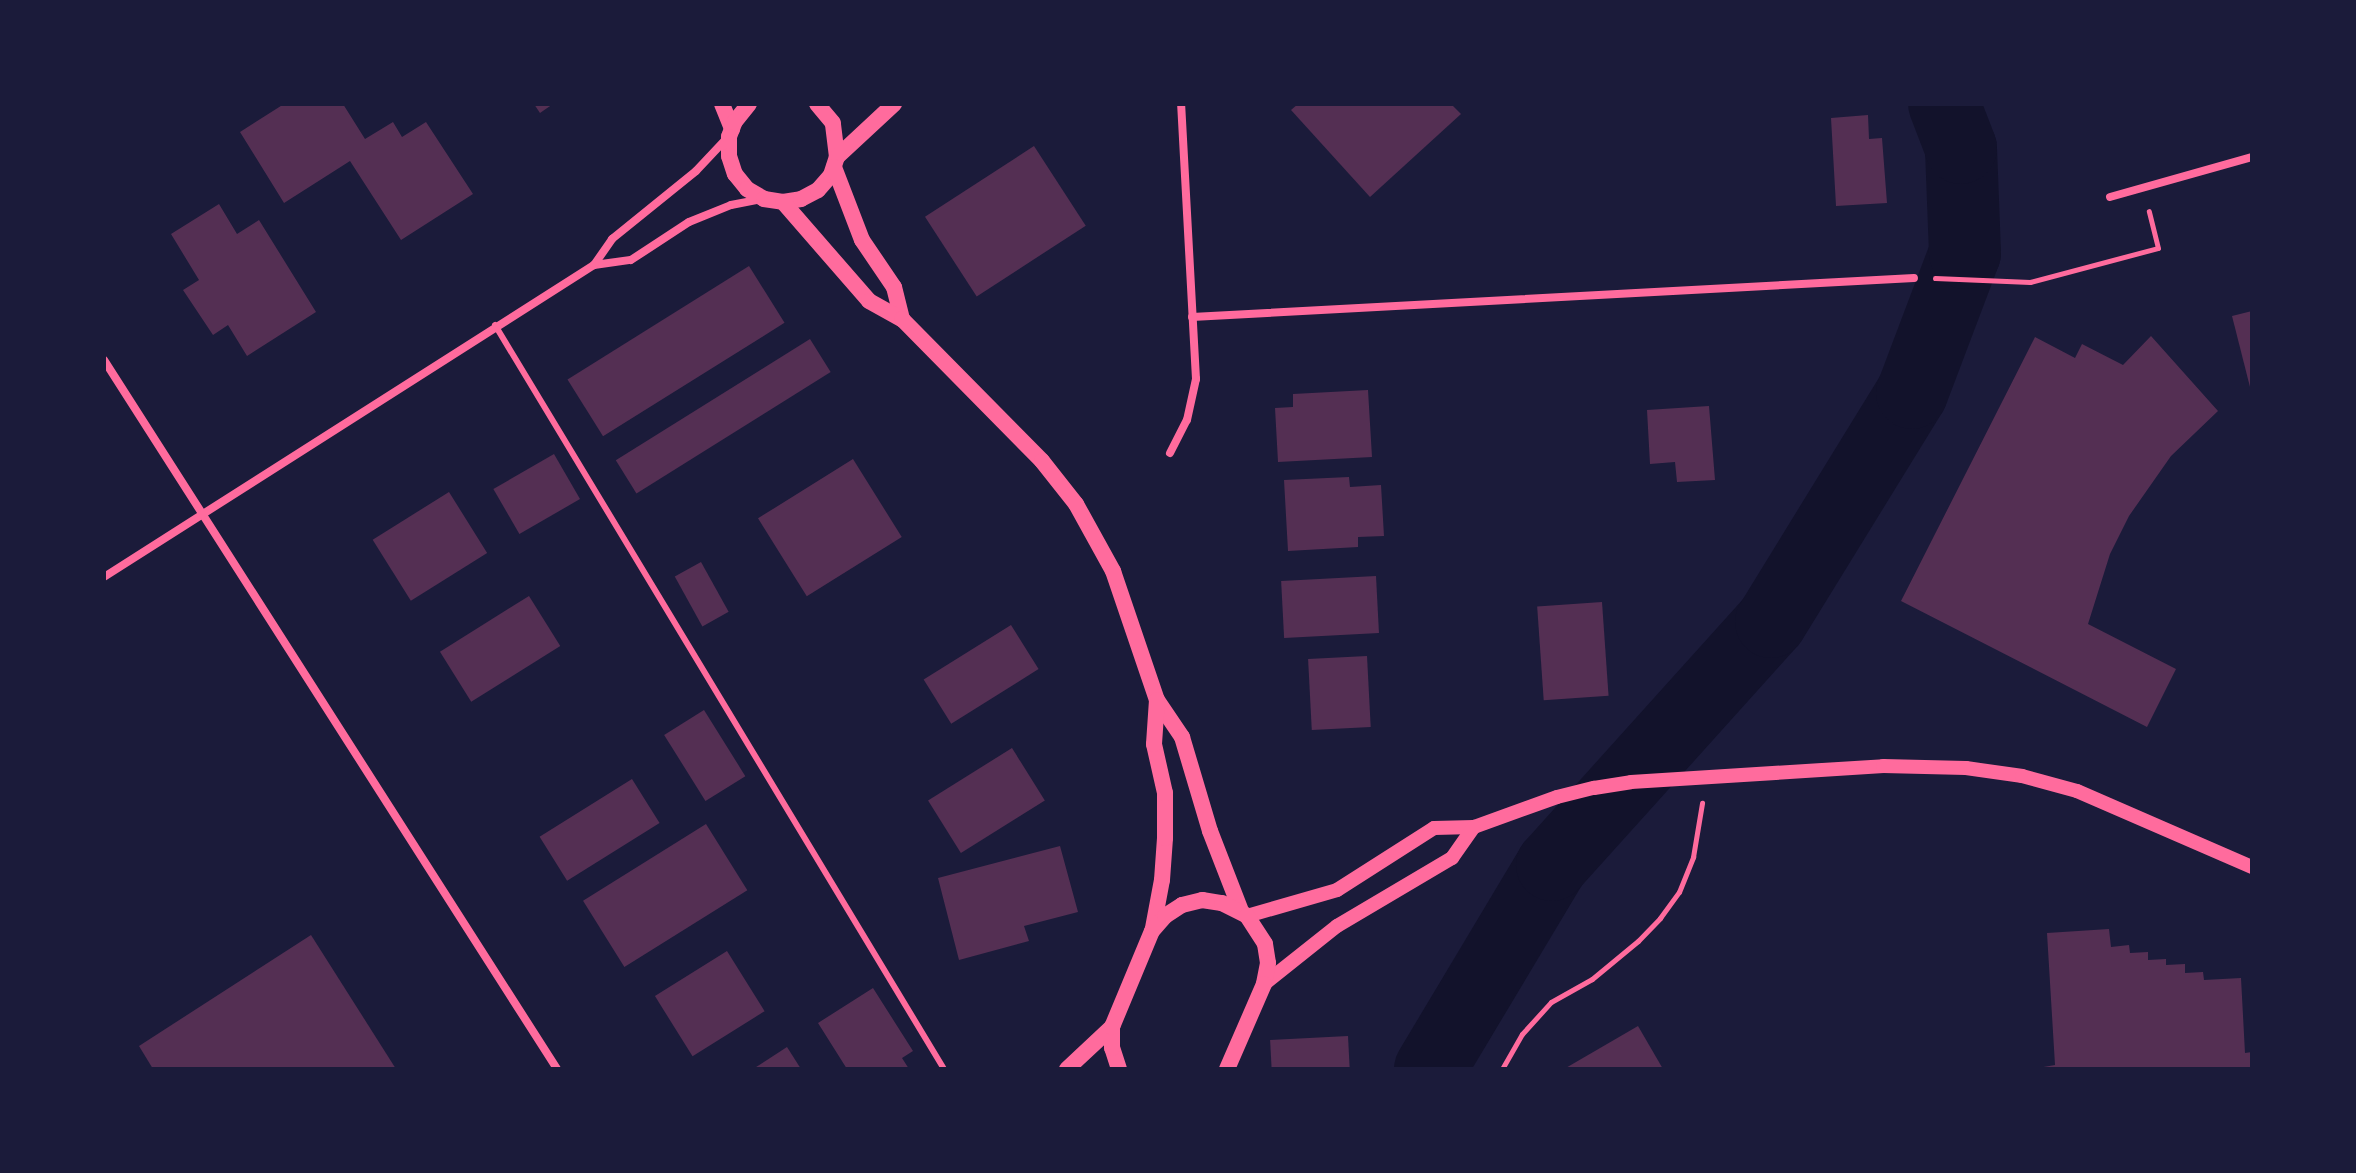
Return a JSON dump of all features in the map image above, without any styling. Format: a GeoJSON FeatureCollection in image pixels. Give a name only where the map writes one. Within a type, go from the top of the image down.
{"type":"FeatureCollection","features":[{"type":"Feature","properties":{"kind":"main road"},"geometry":{"type":"LineString","coordinates":[[722,104],[730,133],[729,156],[735,174],[747,189],[764,199],[783,202],[801,199],[818,190],[835,162],[894,104]]}},
{"type":"Feature","properties":{"kind":"main road"},"geometry":{"type":"LineString","coordinates":[[730,133],[749,104]]}},
{"type":"Feature","properties":{"kind":"main road"},"geometry":{"type":"LineString","coordinates":[[817,104],[833,123],[835,162],[862,240],[894,287],[902,319]]}},
{"type":"Feature","properties":{"kind":"main road"},"geometry":{"type":"LineString","coordinates":[[783,202],[869,301],[902,319],[1042,461],[1076,504],[1113,571],[1157,700],[1182,737],[1210,831],[1244,914],[1265,944],[1268,963],[1264,984],[1227,1069]]}},
{"type":"Feature","properties":{"kind":"main road"},"geometry":{"type":"LineString","coordinates":[[1119,1069],[1112,1048],[1112,1027],[1152,931],[1162,880],[1165,793],[1154,744],[1157,700]]}},
{"type":"Feature","properties":{"kind":"main road"},"geometry":{"type":"LineString","coordinates":[[1152,931],[1165,916],[1182,905],[1212,901],[1244,914]]}},
{"type":"Feature","properties":{"kind":"main road"},"geometry":{"type":"LineString","coordinates":[[1067,1069],[1112,1027]]}},
{"type":"Feature","properties":{"kind":"street"},"geometry":{"type":"LineString","coordinates":[[1170,453],[1187,420],[1196,379],[1181,104]]}},
{"type":"Feature","properties":{"kind":"street"},"geometry":{"type":"LineString","coordinates":[[594,265],[612,239],[696,171],[730,133]]}},
{"type":"Feature","properties":{"kind":"street"},"geometry":{"type":"LineString","coordinates":[[2110,197],[2252,157]]}},
{"type":"Feature","properties":{"kind":"street"},"geometry":{"type":"LineString","coordinates":[[104,577],[495,325],[594,265],[631,260],[689,222],[731,205],[764,199]]}},
{"type":"Feature","properties":{"kind":"street"},"geometry":{"type":"LineString","coordinates":[[1192,317],[1914,278]]}},
{"type":"Feature","properties":{"kind":"street"},"geometry":{"type":"LineString","coordinates":[[104,360],[557,1069]]}},
{"type":"Feature","properties":{"kind":"street"},"geometry":{"type":"LineString","coordinates":[[1244,914],[1337,890],[1434,828],[1474,827],[1557,797],[1631,782],[1787,772],[1922,766],[2022,776],[2091,796],[2252,867]]}},
{"type":"Feature","properties":{"kind":"street"},"geometry":{"type":"LineString","coordinates":[[1264,984],[1337,926],[1452,858],[1474,827]]}},
{"type":"Feature","properties":{"kind":"lane"},"geometry":{"type":"LineString","coordinates":[[495,325],[944,1069]]}},
{"type":"Feature","properties":{"kind":"path"},"geometry":{"type":"LineString","coordinates":[[1914,278],[2030,282],[2158,248],[2142,186]]}},
{"type":"Feature","properties":{"kind":"path"},"geometry":{"type":"LineString","coordinates":[[1502,1069],[1522,1034],[1551,1002],[1592,979],[1638,941],[1679,892],[1700,832],[1705,776]]}},
{"type":"Feature","properties":{"kind":"building"},"geometry":{"type":"Polygon","coordinates":[[[284,104],[343,104],[365,139],[393,122],[402,137],[426,122],[473,194],[401,240],[350,161],[284,203],[240,132],[284,104]]]}},
{"type":"Feature","properties":{"kind":"building"},"geometry":{"type":"Polygon","coordinates":[[[534,104],[553,104],[540,113],[534,104]]]}},
{"type":"Feature","properties":{"kind":"building"},"geometry":{"type":"Polygon","coordinates":[[[1298,104],[1451,104],[1461,114],[1370,197],[1291,110],[1298,104]]]}},
{"type":"Feature","properties":{"kind":"building"},"geometry":{"type":"Polygon","coordinates":[[[1868,115],[1869,139],[1882,138],[1887,203],[1836,206],[1831,118],[1868,115]]]}},
{"type":"Feature","properties":{"kind":"building"},"geometry":{"type":"Polygon","coordinates":[[[1034,146],[1086,226],[977,296],[925,217],[1034,146]]]}},
{"type":"Feature","properties":{"kind":"building"},"geometry":{"type":"Polygon","coordinates":[[[219,204],[237,234],[259,220],[316,312],[247,356],[228,325],[213,335],[183,290],[199,280],[171,234],[219,204]]]}},
{"type":"Feature","properties":{"kind":"building"},"geometry":{"type":"Polygon","coordinates":[[[749,266],[785,323],[603,436],[568,379],[749,266]]]}},
{"type":"Feature","properties":{"kind":"building"},"geometry":{"type":"Polygon","coordinates":[[[2252,311],[2252,391],[2251,391],[2232,316],[2252,311]]]}},
{"type":"Feature","properties":{"kind":"building"},"geometry":{"type":"Polygon","coordinates":[[[2151,336],[2218,411],[2171,456],[2129,516],[2110,554],[2088,624],[2176,669],[2147,727],[1901,601],[2035,337],[2075,358],[2082,344],[2123,365],[2151,336]]]}},
{"type":"Feature","properties":{"kind":"building"},"geometry":{"type":"Polygon","coordinates":[[[810,339],[831,372],[636,493],[616,460],[810,339]]]}},
{"type":"Feature","properties":{"kind":"building"},"geometry":{"type":"Polygon","coordinates":[[[1368,390],[1372,457],[1278,462],[1275,408],[1293,407],[1293,394],[1368,390]]]}},
{"type":"Feature","properties":{"kind":"building"},"geometry":{"type":"Polygon","coordinates":[[[1709,406],[1715,480],[1677,482],[1675,462],[1650,464],[1647,410],[1709,406]]]}},
{"type":"Feature","properties":{"kind":"building"},"geometry":{"type":"Polygon","coordinates":[[[554,454],[580,499],[519,534],[493,489],[554,454]]]}},
{"type":"Feature","properties":{"kind":"building"},"geometry":{"type":"Polygon","coordinates":[[[853,459],[902,537],[807,596],[758,518],[853,459]]]}},
{"type":"Feature","properties":{"kind":"building"},"geometry":{"type":"Polygon","coordinates":[[[1349,477],[1350,487],[1381,485],[1384,536],[1358,537],[1358,547],[1288,551],[1284,480],[1349,477]]]}},
{"type":"Feature","properties":{"kind":"building"},"geometry":{"type":"Polygon","coordinates":[[[449,492],[487,553],[411,601],[373,540],[449,492]]]}},
{"type":"Feature","properties":{"kind":"building"},"geometry":{"type":"Polygon","coordinates":[[[701,562],[729,612],[702,626],[675,577],[701,562]]]}},
{"type":"Feature","properties":{"kind":"building"},"geometry":{"type":"Polygon","coordinates":[[[1376,576],[1379,633],[1284,638],[1281,581],[1376,576]]]}},
{"type":"Feature","properties":{"kind":"building"},"geometry":{"type":"Polygon","coordinates":[[[529,596],[560,646],[471,702],[440,652],[529,596]]]}},
{"type":"Feature","properties":{"kind":"building"},"geometry":{"type":"Polygon","coordinates":[[[1602,602],[1609,696],[1544,700],[1537,607],[1602,602]]]}},
{"type":"Feature","properties":{"kind":"building"},"geometry":{"type":"Polygon","coordinates":[[[1011,625],[1039,669],[951,724],[924,680],[1011,625]]]}},
{"type":"Feature","properties":{"kind":"building"},"geometry":{"type":"Polygon","coordinates":[[[1367,656],[1371,727],[1312,730],[1308,659],[1367,656]]]}},
{"type":"Feature","properties":{"kind":"building"},"geometry":{"type":"Polygon","coordinates":[[[704,710],[745,776],[705,801],[664,735],[704,710]]]}},
{"type":"Feature","properties":{"kind":"building"},"geometry":{"type":"Polygon","coordinates":[[[1012,748],[1045,801],[961,853],[928,800],[1012,748]]]}},
{"type":"Feature","properties":{"kind":"building"},"geometry":{"type":"Polygon","coordinates":[[[632,779],[660,823],[567,881],[540,837],[632,779]]]}},
{"type":"Feature","properties":{"kind":"building"},"geometry":{"type":"Polygon","coordinates":[[[706,824],[747,890],[624,967],[583,901],[706,824]]]}},
{"type":"Feature","properties":{"kind":"building"},"geometry":{"type":"Polygon","coordinates":[[[1060,846],[1078,912],[1024,926],[1029,941],[959,960],[938,878],[1060,846]]]}},
{"type":"Feature","properties":{"kind":"building"},"geometry":{"type":"Polygon","coordinates":[[[2109,929],[2111,947],[2129,945],[2130,953],[2148,952],[2148,960],[2166,959],[2166,965],[2185,964],[2185,973],[2203,972],[2204,980],[2241,978],[2245,1053],[2252,1052],[2252,1069],[2032,1069],[2055,1065],[2047,933],[2109,929]]]}},
{"type":"Feature","properties":{"kind":"building"},"geometry":{"type":"Polygon","coordinates":[[[311,935],[396,1069],[153,1069],[139,1046],[311,935]]]}},
{"type":"Feature","properties":{"kind":"building"},"geometry":{"type":"Polygon","coordinates":[[[727,951],[765,1011],[693,1056],[655,996],[727,951]]]}},
{"type":"Feature","properties":{"kind":"building"},"geometry":{"type":"Polygon","coordinates":[[[873,988],[913,1051],[902,1058],[909,1069],[847,1069],[818,1023],[873,988]]]}},
{"type":"Feature","properties":{"kind":"building"},"geometry":{"type":"Polygon","coordinates":[[[1638,1026],[1663,1069],[1564,1069],[1638,1026]]]}},
{"type":"Feature","properties":{"kind":"building"},"geometry":{"type":"Polygon","coordinates":[[[1348,1036],[1350,1069],[1272,1069],[1270,1040],[1348,1036]]]}},
{"type":"Feature","properties":{"kind":"building"},"geometry":{"type":"Polygon","coordinates":[[[787,1047],[801,1069],[753,1069],[787,1047]]]}},
{"type":"Feature","properties":{"kind":"waterway"},"geometry":{"type":"LineString","coordinates":[[1430,1069],[1552,865],[1771,622],[1912,393],[1965,253],[1961,148],[1944,104]]}}]}
